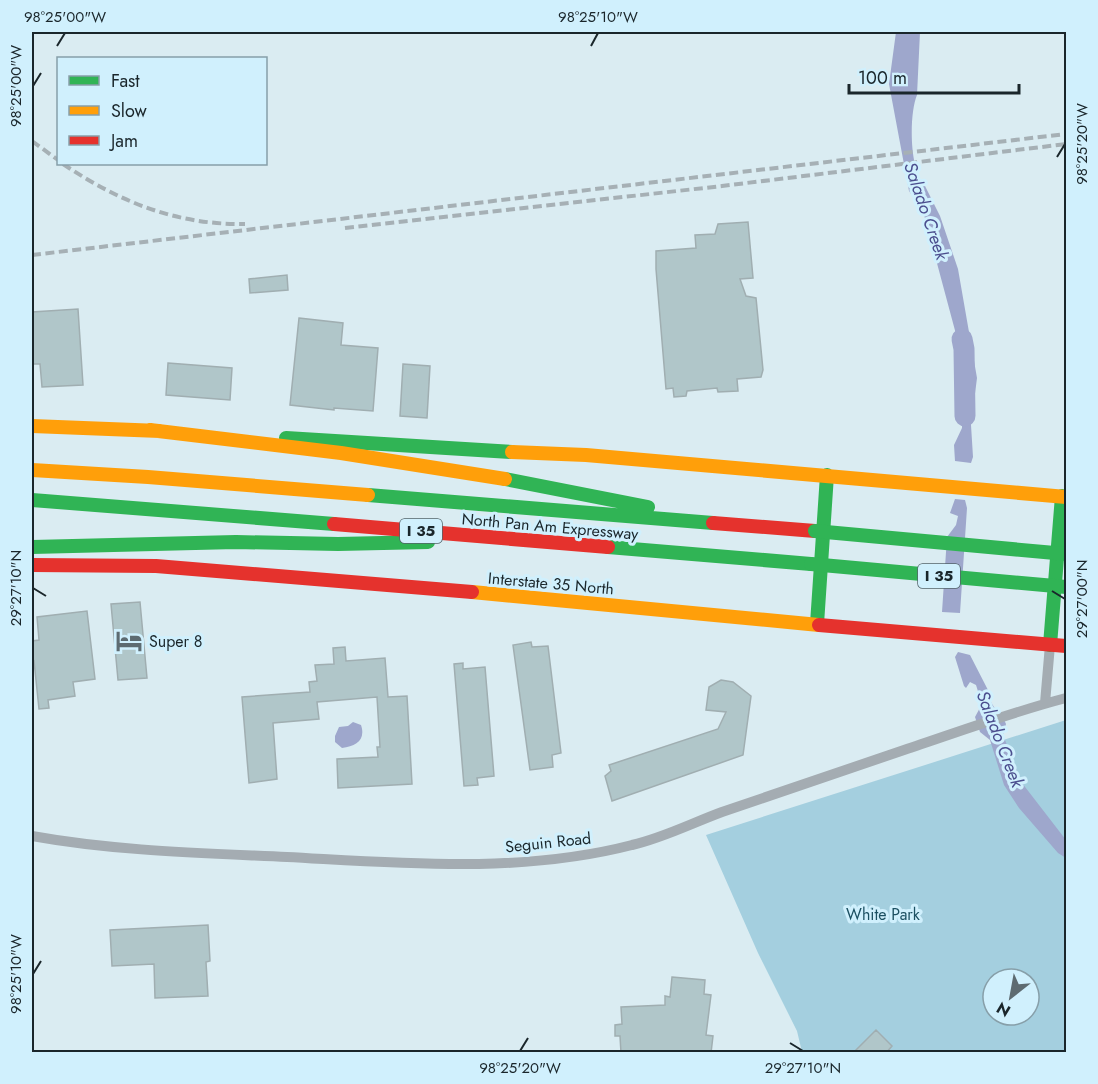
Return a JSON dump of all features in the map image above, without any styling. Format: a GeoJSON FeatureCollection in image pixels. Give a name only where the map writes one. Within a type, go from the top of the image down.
{"type":"FeatureCollection","features":[{"type":"Feature","properties":{"kind":"main road"},"geometry":{"type":"LineString","coordinates":[[32,426],[150,430],[431,448],[586,455],[1064,496],[1050,645]]}},
{"type":"Feature","properties":{"kind":"main road"},"geometry":{"type":"LineString","coordinates":[[150,430],[341,453],[486,475],[751,526]]}},
{"type":"Feature","properties":{"kind":"main road","name":"North Pan Am Expressway"},"geometry":{"type":"LineString","coordinates":[[32,470],[148,477],[815,531],[1066,554]]}},
{"type":"Feature","properties":{"kind":"main road"},"geometry":{"type":"LineString","coordinates":[[817,624],[826,475]]}},
{"type":"Feature","properties":{"kind":"main road","name":"North Pan Am Expressway"},"geometry":{"type":"LineString","coordinates":[[32,500],[1066,587]]}},
{"type":"Feature","properties":{"kind":"main road"},"geometry":{"type":"LineString","coordinates":[[32,547],[236,542],[417,543],[486,537]]}},
{"type":"Feature","properties":{"kind":"main road","name":"Interstate 35 North"},"geometry":{"type":"LineString","coordinates":[[32,565],[156,566],[510,595],[1066,646]]}},
{"type":"Feature","properties":{"kind":"street"},"geometry":{"type":"LineString","coordinates":[[1045,703],[1050,645]]}},
{"type":"Feature","properties":{"kind":"street","name":"Seguin Road"},"geometry":{"type":"LineString","coordinates":[[32,836],[115,846],[247,855],[448,864],[540,861],[632,845],[663,836],[721,813],[1045,703],[1066,698]]}},
{"type":"Feature","properties":{"kind":"green space","name":"White Park"},"geometry":{"type":"Polygon","coordinates":[[[1066,720],[1066,1052],[802,1052],[797,1031],[758,953],[706,835],[1066,720]]]}},
{"type":"Feature","properties":{"kind":"water"},"geometry":{"type":"Polygon","coordinates":[[[896,32],[920,32],[917,95],[912,128],[913,156],[920,179],[940,216],[958,269],[977,378],[971,425],[973,457],[971,463],[955,461],[954,445],[962,428],[962,396],[968,379],[923,211],[909,191],[889,84],[896,32]]]}},
{"type":"Feature","properties":{"kind":"water"},"geometry":{"type":"Polygon","coordinates":[[[955,499],[965,500],[967,508],[960,613],[942,612],[947,537],[956,525],[958,516],[950,513],[955,499]]]}},
{"type":"Feature","properties":{"kind":"water"},"geometry":{"type":"Polygon","coordinates":[[[958,652],[970,655],[989,692],[988,697],[994,707],[999,709],[1006,724],[1003,735],[1022,783],[1066,840],[1066,858],[1058,853],[1019,808],[1004,785],[990,740],[980,732],[975,717],[982,704],[976,685],[970,682],[966,688],[964,686],[955,657],[958,652]]]}},
{"type":"Feature","properties":{"kind":"water"},"geometry":{"type":"Polygon","coordinates":[[[353,722],[361,725],[361,738],[352,746],[342,748],[335,742],[335,736],[339,727],[348,726],[353,722]]]}},
{"type":"Feature","properties":{"kind":"building"},"geometry":{"type":"Polygon","coordinates":[[[748,222],[753,278],[740,279],[746,296],[756,298],[763,370],[761,377],[737,379],[738,391],[718,392],[717,388],[687,391],[686,396],[674,397],[673,388],[666,389],[656,251],[696,248],[695,235],[715,234],[718,224],[748,222]]]}},
{"type":"Feature","properties":{"kind":"building"},"geometry":{"type":"Polygon","coordinates":[[[287,275],[288,290],[250,293],[249,279],[287,275]]]}},
{"type":"Feature","properties":{"kind":"building"},"geometry":{"type":"Polygon","coordinates":[[[78,309],[83,385],[42,387],[40,364],[32,364],[32,312],[78,309]]]}},
{"type":"Feature","properties":{"kind":"building"},"geometry":{"type":"Polygon","coordinates":[[[299,318],[343,323],[341,345],[378,348],[373,411],[334,408],[334,410],[290,405],[299,318]]]}},
{"type":"Feature","properties":{"kind":"building"},"geometry":{"type":"Polygon","coordinates":[[[168,363],[232,368],[230,400],[166,395],[168,363]]]}},
{"type":"Feature","properties":{"kind":"building"},"geometry":{"type":"Polygon","coordinates":[[[403,364],[430,366],[427,418],[400,416],[403,364]]]}},
{"type":"Feature","properties":{"kind":"building","name":"Super 8"},"geometry":{"type":"Polygon","coordinates":[[[140,602],[147,678],[118,680],[111,604],[140,602]]]}},
{"type":"Feature","properties":{"kind":"building"},"geometry":{"type":"Polygon","coordinates":[[[87,611],[95,679],[73,682],[75,696],[48,700],[49,708],[39,709],[34,661],[32,662],[32,641],[39,640],[37,617],[87,611]]]}},
{"type":"Feature","properties":{"kind":"building"},"geometry":{"type":"Polygon","coordinates":[[[531,642],[532,647],[548,646],[561,753],[552,755],[553,767],[530,770],[513,645],[531,642]]]}},
{"type":"Feature","properties":{"kind":"building"},"geometry":{"type":"Polygon","coordinates":[[[345,647],[346,661],[385,658],[388,697],[407,696],[412,784],[338,788],[337,759],[378,757],[377,747],[380,747],[377,697],[317,702],[319,719],[273,723],[277,779],[249,783],[242,697],[310,692],[309,682],[317,681],[315,665],[334,664],[333,648],[345,647]]]}},
{"type":"Feature","properties":{"kind":"building"},"geometry":{"type":"Polygon","coordinates":[[[463,663],[463,669],[485,667],[494,776],[477,778],[478,785],[464,786],[454,664],[463,663]]]}},
{"type":"Feature","properties":{"kind":"building"},"geometry":{"type":"Polygon","coordinates":[[[721,680],[733,682],[751,696],[743,755],[612,801],[605,776],[611,771],[609,765],[718,729],[726,712],[706,710],[709,687],[721,680]]]}},
{"type":"Feature","properties":{"kind":"building"},"geometry":{"type":"Polygon","coordinates":[[[208,925],[210,961],[206,962],[208,996],[155,998],[154,964],[112,966],[110,930],[208,925]]]}},
{"type":"Feature","properties":{"kind":"building"},"geometry":{"type":"Polygon","coordinates":[[[672,977],[705,980],[704,994],[711,995],[706,1035],[713,1036],[711,1053],[621,1053],[620,1036],[615,1036],[615,1025],[622,1024],[621,1007],[665,1005],[665,996],[670,997],[672,977]]]}},
{"type":"Feature","properties":{"kind":"building"},"geometry":{"type":"Polygon","coordinates":[[[876,1030],[892,1046],[886,1053],[853,1053],[876,1030]]]}},
{"type":"Feature","properties":{"kind":"waterway","name":"Salado Creek"},"geometry":{"type":"LineString","coordinates":[[962,339],[965,416]]}},
{"type":"Feature","properties":{"kind":"railway"},"geometry":{"type":"LineString","coordinates":[[32,255],[1066,134]]}},
{"type":"Feature","properties":{"kind":"railway"},"geometry":{"type":"LineString","coordinates":[[32,141],[57,159]]}},
{"type":"Feature","properties":{"kind":"railway"},"geometry":{"type":"LineString","coordinates":[[345,228],[722,186],[1066,144]]}},
{"type":"Feature","properties":{"kind":"railway"},"geometry":{"type":"LineString","coordinates":[[64,165],[106,190],[150,209],[195,220],[245,224]]}},
{"type":"Feature","properties":{"kind":"traffic: fast"},"geometry":{"type":"LineString","coordinates":[[286,438],[512,452]]}},
{"type":"Feature","properties":{"kind":"traffic: fast"},"geometry":{"type":"LineString","coordinates":[[817,624],[827,475]]}},
{"type":"Feature","properties":{"kind":"traffic: fast"},"geometry":{"type":"LineString","coordinates":[[505,479],[648,507]]}},
{"type":"Feature","properties":{"kind":"traffic: fast"},"geometry":{"type":"LineString","coordinates":[[368,495],[713,523]]}},
{"type":"Feature","properties":{"kind":"traffic: fast"},"geometry":{"type":"LineString","coordinates":[[1050,645],[1062,496]]}},
{"type":"Feature","properties":{"kind":"traffic: fast"},"geometry":{"type":"LineString","coordinates":[[32,500],[334,524]]}},
{"type":"Feature","properties":{"kind":"traffic: fast"},"geometry":{"type":"LineString","coordinates":[[815,531],[1066,554]]}},
{"type":"Feature","properties":{"kind":"traffic: fast"},"geometry":{"type":"LineString","coordinates":[[32,547],[236,542],[338,544],[428,542]]}},
{"type":"Feature","properties":{"kind":"traffic: fast"},"geometry":{"type":"LineString","coordinates":[[608,547],[811,564]]}},
{"type":"Feature","properties":{"kind":"traffic: fast"},"geometry":{"type":"LineString","coordinates":[[811,564],[1066,587]]}},
{"type":"Feature","properties":{"kind":"traffic: slow"},"geometry":{"type":"LineString","coordinates":[[32,426],[160,431]]}},
{"type":"Feature","properties":{"kind":"traffic: slow"},"geometry":{"type":"LineString","coordinates":[[150,430],[341,453],[505,479]]}},
{"type":"Feature","properties":{"kind":"traffic: slow"},"geometry":{"type":"LineString","coordinates":[[512,452],[586,455],[1066,497]]}},
{"type":"Feature","properties":{"kind":"traffic: slow"},"geometry":{"type":"LineString","coordinates":[[32,470],[368,495]]}},
{"type":"Feature","properties":{"kind":"traffic: slow"},"geometry":{"type":"LineString","coordinates":[[472,592],[819,625]]}},
{"type":"Feature","properties":{"kind":"traffic: jam"},"geometry":{"type":"LineString","coordinates":[[713,523],[815,531]]}},
{"type":"Feature","properties":{"kind":"traffic: jam"},"geometry":{"type":"LineString","coordinates":[[334,524],[608,547]]}},
{"type":"Feature","properties":{"kind":"traffic: jam"},"geometry":{"type":"LineString","coordinates":[[32,565],[156,566],[472,592]]}},
{"type":"Feature","properties":{"kind":"traffic: jam"},"geometry":{"type":"LineString","coordinates":[[819,625],[1066,646]]}},
{"type":"Feature","properties":{"kind":"place","name":"Super 8"},"geometry":{"type":"Point","coordinates":[129,641]}}]}
